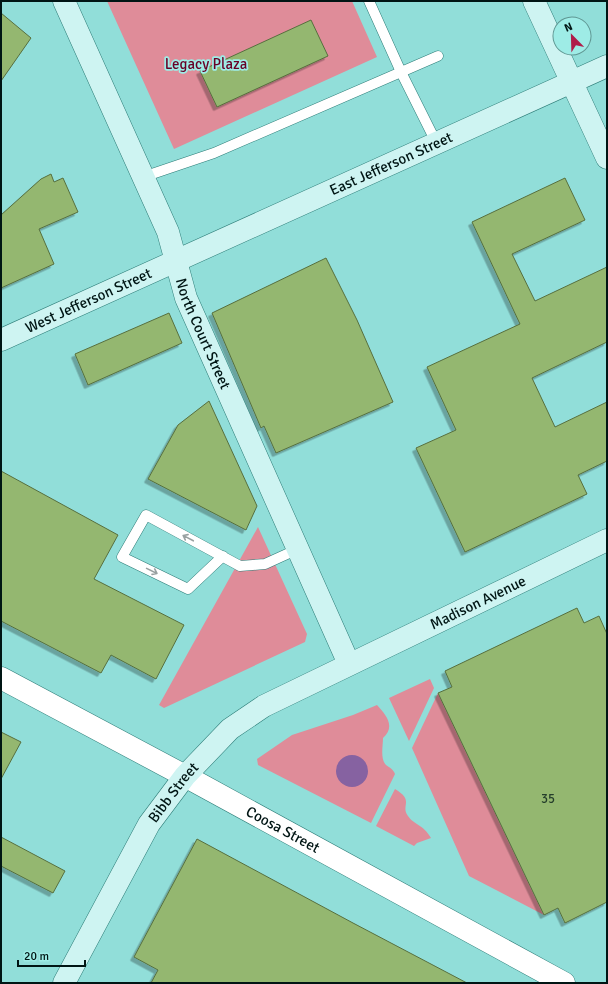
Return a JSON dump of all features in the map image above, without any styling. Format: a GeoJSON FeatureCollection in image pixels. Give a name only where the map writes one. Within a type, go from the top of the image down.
{"type":"FeatureCollection","features":[{"type":"Feature","properties":{"kind":"main road","name":"North Court Street"},"geometry":{"type":"LineString","coordinates":[[64,1],[168,232],[186,298],[349,664]]}},
{"type":"Feature","properties":{"kind":"main road"},"geometry":{"type":"LineString","coordinates":[[534,1],[607,158]]}},
{"type":"Feature","properties":{"kind":"main road","name":"East Jefferson Street"},"geometry":{"type":"LineString","coordinates":[[176,262],[607,66]]}},
{"type":"Feature","properties":{"kind":"main road","name":"West Jefferson Street"},"geometry":{"type":"LineString","coordinates":[[1,340],[176,262]]}},
{"type":"Feature","properties":{"kind":"main road","name":"Madison Avenue"},"geometry":{"type":"LineString","coordinates":[[349,664],[607,540]]}},
{"type":"Feature","properties":{"kind":"main road","name":"Bibb Street"},"geometry":{"type":"LineString","coordinates":[[64,983],[149,824],[185,776],[230,729],[264,706],[349,664]]}},
{"type":"Feature","properties":{"kind":"street","name":"Coosa Street"},"geometry":{"type":"LineString","coordinates":[[1,678],[185,776],[564,983]]}},
{"type":"Feature","properties":{"kind":"lane"},"geometry":{"type":"LineString","coordinates":[[369,1],[401,72],[437,144]]}},
{"type":"Feature","properties":{"kind":"lane"},"geometry":{"type":"LineString","coordinates":[[144,177],[214,153],[438,56]]}},
{"type":"Feature","properties":{"kind":"lane"},"geometry":{"type":"LineString","coordinates":[[223,556],[188,589],[122,556],[146,515],[223,556],[240,566],[265,564],[298,549]]}},
{"type":"Feature","properties":{"kind":"green space","name":"Legacy Plaza"},"geometry":{"type":"Polygon","coordinates":[[[107,1],[352,1],[377,57],[174,149],[107,1]]]}},
{"type":"Feature","properties":{"kind":"green space"},"geometry":{"type":"Polygon","coordinates":[[[258,527],[307,634],[305,642],[164,708],[159,705],[258,527]]]}},
{"type":"Feature","properties":{"kind":"green space"},"geometry":{"type":"Polygon","coordinates":[[[430,679],[434,688],[409,741],[389,698],[430,679]]]}},
{"type":"Feature","properties":{"kind":"green space"},"geometry":{"type":"Polygon","coordinates":[[[438,693],[544,915],[469,876],[412,748],[438,693]]]}},
{"type":"Feature","properties":{"kind":"green space"},"geometry":{"type":"Polygon","coordinates":[[[377,705],[384,713],[389,725],[387,734],[383,738],[383,759],[386,765],[395,774],[371,823],[258,765],[257,759],[292,735],[353,715],[377,705]]]}},
{"type":"Feature","properties":{"kind":"green space"},"geometry":{"type":"Polygon","coordinates":[[[395,789],[401,793],[406,800],[405,809],[410,819],[422,827],[431,838],[417,843],[414,846],[376,826],[395,789]]]}},
{"type":"Feature","properties":{"kind":"shaded area"},"geometry":{"type":"Polygon","coordinates":[[[355,755],[361,757],[366,762],[368,771],[366,780],[361,785],[349,787],[343,785],[338,780],[336,768],[338,762],[343,757],[355,755]]]}},
{"type":"Feature","properties":{"kind":"building"},"geometry":{"type":"Polygon","coordinates":[[[1,13],[31,38],[1,81],[1,13]]]}},
{"type":"Feature","properties":{"kind":"building"},"geometry":{"type":"Polygon","coordinates":[[[311,20],[328,56],[217,107],[200,71],[311,20]]]}},
{"type":"Feature","properties":{"kind":"building"},"geometry":{"type":"Polygon","coordinates":[[[51,174],[54,182],[63,178],[78,212],[39,229],[54,264],[1,288],[1,215],[41,179],[51,174]]]}},
{"type":"Feature","properties":{"kind":"building"},"geometry":{"type":"Polygon","coordinates":[[[565,178],[585,220],[512,254],[535,301],[607,267],[607,342],[532,378],[555,427],[607,402],[607,461],[578,475],[587,494],[465,552],[416,448],[456,430],[427,367],[520,324],[472,222],[565,178]]]}},
{"type":"Feature","properties":{"kind":"building"},"geometry":{"type":"Polygon","coordinates":[[[326,258],[357,320],[393,402],[276,453],[264,426],[261,428],[212,313],[326,258]]]}},
{"type":"Feature","properties":{"kind":"building"},"geometry":{"type":"Polygon","coordinates":[[[169,313],[182,343],[88,385],[75,354],[169,313]]]}},
{"type":"Feature","properties":{"kind":"building"},"geometry":{"type":"Polygon","coordinates":[[[209,401],[257,506],[246,530],[148,479],[178,425],[209,401]]]}},
{"type":"Feature","properties":{"kind":"building"},"geometry":{"type":"Polygon","coordinates":[[[1,471],[118,535],[94,579],[184,625],[156,679],[111,655],[101,673],[1,621],[1,471]]]}},
{"type":"Feature","properties":{"kind":"building"},"geometry":{"type":"Polygon","coordinates":[[[577,608],[584,623],[599,616],[607,634],[607,902],[565,923],[558,908],[544,915],[438,693],[452,687],[445,671],[577,608]]]}},
{"type":"Feature","properties":{"kind":"building"},"geometry":{"type":"Polygon","coordinates":[[[1,732],[21,742],[1,779],[1,732]]]}},
{"type":"Feature","properties":{"kind":"building"},"geometry":{"type":"Polygon","coordinates":[[[1,837],[65,871],[53,893],[1,866],[1,837]]]}},
{"type":"Feature","properties":{"kind":"building"},"geometry":{"type":"Polygon","coordinates":[[[197,839],[467,983],[151,983],[158,970],[134,957],[197,839]]]}}]}
